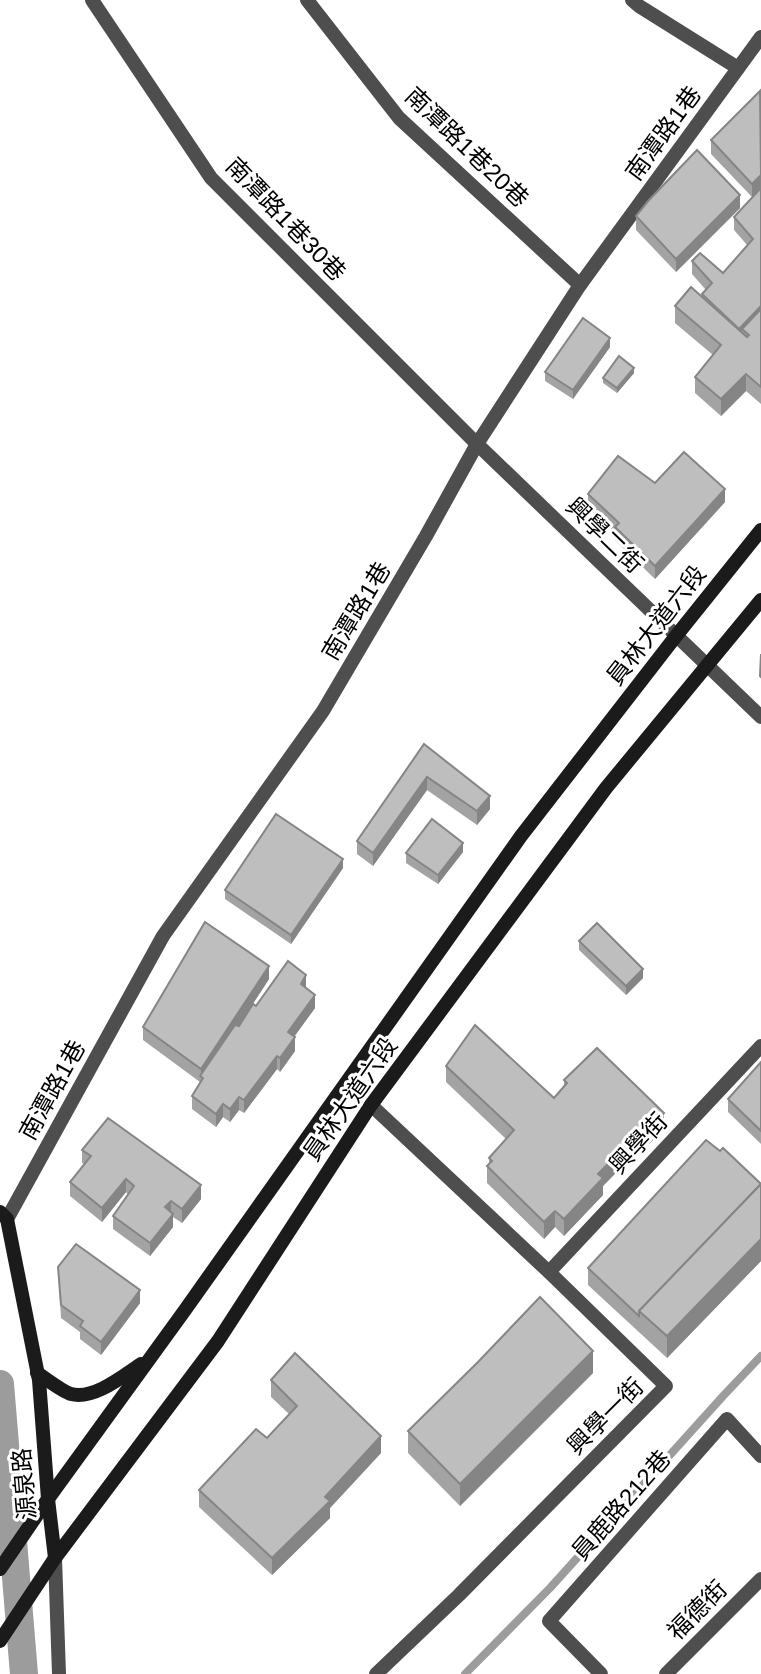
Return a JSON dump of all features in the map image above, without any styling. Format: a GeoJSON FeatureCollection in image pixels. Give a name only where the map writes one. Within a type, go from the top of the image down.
{"type":"FeatureCollection","features":[{"type":"Feature","properties":{"kind":"main road","name":"員林大道六段"},"geometry":{"type":"LineString","coordinates":[[0,1569],[521,836],[761,530]]}},
{"type":"Feature","properties":{"kind":"main road","name":"員林大道六段"},"geometry":{"type":"LineString","coordinates":[[0,1642],[55,1558],[218,1341],[371,1105],[606,788],[761,600]]}},
{"type":"Feature","properties":{"kind":"main road","name":"源泉路"},"geometry":{"type":"LineString","coordinates":[[2,1221],[37,1373],[55,1558]]}},
{"type":"Feature","properties":{"kind":"main road"},"geometry":{"type":"LineString","coordinates":[[37,1373],[70,1394],[92,1393],[105,1388],[148,1360]]}},
{"type":"Feature","properties":{"kind":"street","name":"南潭路1巷30巷"},"geometry":{"type":"LineString","coordinates":[[92,0],[211,178],[477,444]]}},
{"type":"Feature","properties":{"kind":"street","name":"南潭路1巷20巷"},"geometry":{"type":"LineString","coordinates":[[307,0],[399,118],[580,285]]}},
{"type":"Feature","properties":{"kind":"street"},"geometry":{"type":"LineString","coordinates":[[632,0],[738,68]]}},
{"type":"Feature","properties":{"kind":"street","name":"南潭路1巷"},"geometry":{"type":"LineString","coordinates":[[2,1221],[163,936],[323,711],[477,444],[580,285],[761,37]]}},
{"type":"Feature","properties":{"kind":"street","name":"興學二街"},"geometry":{"type":"LineString","coordinates":[[477,444],[761,717]]}},
{"type":"Feature","properties":{"kind":"street","name":"興學街"},"geometry":{"type":"LineString","coordinates":[[549,1272],[761,1046]]}},
{"type":"Feature","properties":{"kind":"street","name":"興學一街"},"geometry":{"type":"LineString","coordinates":[[371,1105],[549,1272],[666,1387],[459,1595],[376,1674]]}},
{"type":"Feature","properties":{"kind":"street","name":"員鹿路212巷"},"geometry":{"type":"LineString","coordinates":[[601,1674],[549,1621],[727,1419],[761,1456]]}},
{"type":"Feature","properties":{"kind":"street","name":"源泉路"},"geometry":{"type":"LineString","coordinates":[[55,1558],[59,1674]]}},
{"type":"Feature","properties":{"kind":"street","name":"福德街"},"geometry":{"type":"LineString","coordinates":[[666,1674],[761,1579]]}},
{"type":"Feature","properties":{"kind":"building"},"geometry":{"type":"Polygon","coordinates":[[[760,91],[761,175],[752,184],[711,140],[760,91]]]}},
{"type":"Feature","properties":{"kind":"building"},"geometry":{"type":"Polygon","coordinates":[[[697,150],[740,195],[676,259],[636,216],[697,150]]]}},
{"type":"Feature","properties":{"kind":"building"},"geometry":{"type":"Polygon","coordinates":[[[761,188],[761,306],[739,329],[702,294],[712,283],[692,261],[700,253],[723,273],[753,239],[734,217],[761,188]]]}},
{"type":"Feature","properties":{"kind":"building"},"geometry":{"type":"Polygon","coordinates":[[[691,287],[747,337],[749,335],[742,329],[761,309],[761,387],[746,374],[721,399],[695,377],[721,345],[675,306],[691,287]]]}},
{"type":"Feature","properties":{"kind":"building"},"geometry":{"type":"Polygon","coordinates":[[[583,318],[610,338],[573,390],[545,372],[583,318]]]}},
{"type":"Feature","properties":{"kind":"building"},"geometry":{"type":"Polygon","coordinates":[[[619,356],[634,368],[617,388],[603,378],[619,356]]]}},
{"type":"Feature","properties":{"kind":"building"},"geometry":{"type":"Polygon","coordinates":[[[684,452],[725,489],[655,566],[615,527],[619,523],[588,494],[618,456],[655,483],[684,452]]]}},
{"type":"Feature","properties":{"kind":"building"},"geometry":{"type":"Polygon","coordinates":[[[424,744],[490,796],[477,811],[427,777],[373,853],[357,841],[424,744]]]}},
{"type":"Feature","properties":{"kind":"building"},"geometry":{"type":"Polygon","coordinates":[[[276,814],[343,859],[291,935],[225,890],[276,814]]]}},
{"type":"Feature","properties":{"kind":"building"},"geometry":{"type":"Polygon","coordinates":[[[432,819],[463,843],[438,875],[406,853],[432,819]]]}},
{"type":"Feature","properties":{"kind":"building"},"geometry":{"type":"Polygon","coordinates":[[[205,922],[269,966],[201,1069],[143,1027],[205,922]]]}},
{"type":"Feature","properties":{"kind":"building"},"geometry":{"type":"Polygon","coordinates":[[[597,923],[643,969],[626,986],[579,941],[597,923]]]}},
{"type":"Feature","properties":{"kind":"building"},"geometry":{"type":"Polygon","coordinates":[[[288,961],[306,975],[301,984],[315,995],[288,1032],[295,1037],[280,1058],[277,1056],[244,1100],[239,1097],[230,1109],[223,1104],[216,1114],[192,1096],[203,1078],[200,1076],[235,1025],[239,1026],[253,1004],[256,1006],[288,961]]]}},
{"type":"Feature","properties":{"kind":"building"},"geometry":{"type":"Polygon","coordinates":[[[475,1025],[554,1098],[567,1083],[564,1080],[597,1048],[664,1113],[649,1128],[646,1125],[598,1174],[603,1178],[564,1219],[555,1211],[544,1222],[487,1166],[492,1161],[489,1158],[514,1130],[446,1066],[475,1025]]]}},
{"type":"Feature","properties":{"kind":"building"},"geometry":{"type":"Polygon","coordinates":[[[761,1062],[761,1131],[728,1099],[761,1062]]]}},
{"type":"Feature","properties":{"kind":"building"},"geometry":{"type":"Polygon","coordinates":[[[108,1118],[201,1185],[182,1209],[171,1201],[165,1207],[173,1214],[150,1243],[113,1216],[134,1186],[126,1179],[102,1208],[70,1182],[91,1156],[82,1150],[108,1118]]]}},
{"type":"Feature","properties":{"kind":"building"},"geometry":{"type":"Polygon","coordinates":[[[706,1140],[720,1151],[723,1148],[761,1184],[639,1311],[639,1316],[588,1268],[706,1140]]]}},
{"type":"Feature","properties":{"kind":"building"},"geometry":{"type":"Polygon","coordinates":[[[761,1184],[761,1239],[667,1336],[639,1311],[761,1184]]]}},
{"type":"Feature","properties":{"kind":"building"},"geometry":{"type":"Polygon","coordinates":[[[76,1244],[140,1290],[101,1342],[80,1326],[83,1321],[61,1305],[58,1267],[76,1244]]]}},
{"type":"Feature","properties":{"kind":"building"},"geometry":{"type":"Polygon","coordinates":[[[540,1297],[593,1351],[460,1484],[408,1431],[540,1297]]]}},
{"type":"Feature","properties":{"kind":"building"},"geometry":{"type":"Polygon","coordinates":[[[295,1353],[381,1436],[325,1497],[330,1501],[272,1558],[199,1490],[256,1429],[267,1438],[297,1406],[271,1380],[295,1353]]]}},
{"type":"Feature","properties":{"kind":"waterway"},"geometry":{"type":"LineString","coordinates":[[465,1674],[550,1588],[761,1356]]}},
{"type":"Feature","properties":{"kind":"waterway"},"geometry":{"type":"LineString","coordinates":[[0,1384],[24,1674]]}}]}
